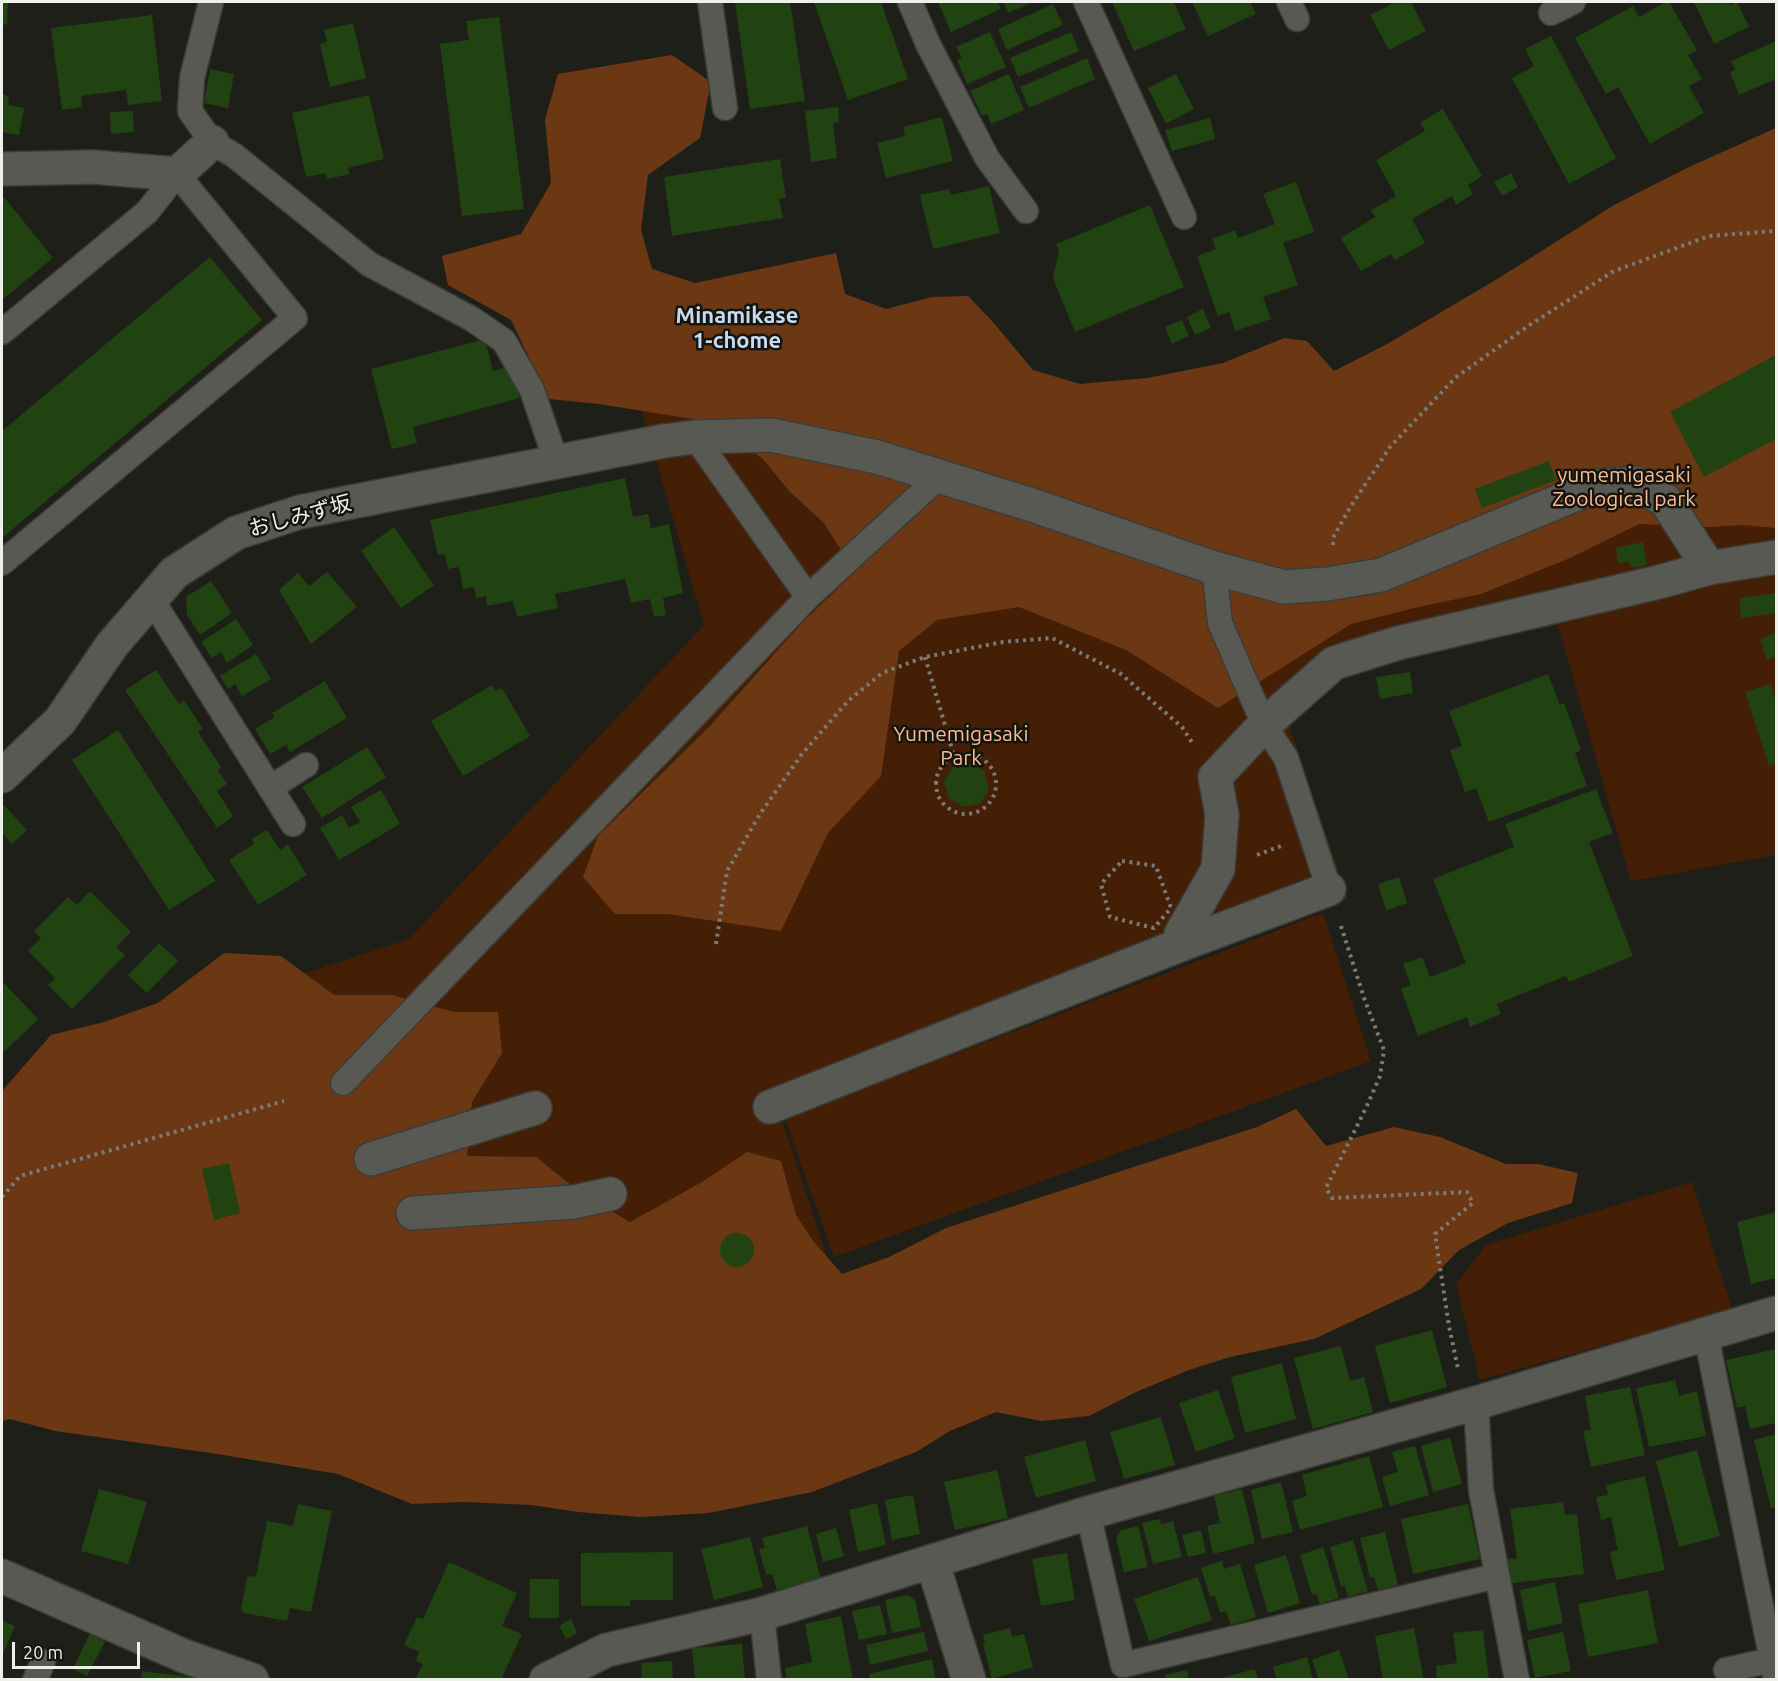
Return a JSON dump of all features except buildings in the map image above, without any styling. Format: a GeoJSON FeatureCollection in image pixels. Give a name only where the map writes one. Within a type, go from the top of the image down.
{"type":"FeatureCollection","features":[{"type":"Feature","properties":{"kind":"street"},"geometry":{"type":"LineString","coordinates":[[2,169],[93,167],[177,174],[212,142]]}},
{"type":"Feature","properties":{"kind":"street","name":"おしみず坂"},"geometry":{"type":"LineString","coordinates":[[2,776],[60,721],[112,645],[174,573],[236,532],[300,512],[679,439],[771,435],[877,457],[1032,505],[1214,568],[1284,587],[1327,584],[1381,574],[1596,486],[1636,483],[1666,501],[1709,568]]}},
{"type":"Feature","properties":{"kind":"street"},"geometry":{"type":"LineString","coordinates":[[1180,945],[1181,934],[1218,869],[1222,815],[1215,777],[1264,725],[1334,663],[1398,643],[1647,585],[1709,568],[1776,556]]}},
{"type":"Feature","properties":{"kind":"street"},"geometry":{"type":"LineString","coordinates":[[770,1107],[1180,945],[1329,889]]}},
{"type":"Feature","properties":{"kind":"street"},"geometry":{"type":"LineString","coordinates":[[371,1160],[535,1108]]}},
{"type":"Feature","properties":{"kind":"street"},"geometry":{"type":"LineString","coordinates":[[413,1213],[574,1202],[610,1194]]}},
{"type":"Feature","properties":{"kind":"street"},"geometry":{"type":"LineString","coordinates":[[546,1680],[607,1650],[762,1614],[1088,1514],[1471,1404],[1776,1313]]}},
{"type":"Feature","properties":{"kind":"street"},"geometry":{"type":"LineString","coordinates":[[932,1561],[969,1680]]}},
{"type":"Feature","properties":{"kind":"street"},"geometry":{"type":"LineString","coordinates":[[2,1576],[184,1656],[252,1680]]}},
{"type":"Feature","properties":{"kind":"lane"},"geometry":{"type":"LineString","coordinates":[[211,2],[192,78],[190,111],[212,142],[235,156],[369,264],[472,318],[504,341],[532,390],[556,461]]}},
{"type":"Feature","properties":{"kind":"lane"},"geometry":{"type":"LineString","coordinates":[[710,2],[725,108]]}},
{"type":"Feature","properties":{"kind":"lane"},"geometry":{"type":"LineString","coordinates":[[910,2],[928,44],[987,158],[1026,211]]}},
{"type":"Feature","properties":{"kind":"lane"},"geometry":{"type":"LineString","coordinates":[[1086,2],[1184,217]]}},
{"type":"Feature","properties":{"kind":"lane"},"geometry":{"type":"LineString","coordinates":[[1551,13],[1573,2]]}},
{"type":"Feature","properties":{"kind":"lane"},"geometry":{"type":"LineString","coordinates":[[2,332],[147,212],[177,174],[295,318],[2,563]]}},
{"type":"Feature","properties":{"kind":"lane"},"geometry":{"type":"LineString","coordinates":[[679,439],[808,597]]}},
{"type":"Feature","properties":{"kind":"lane"},"geometry":{"type":"LineString","coordinates":[[343,1083],[808,597],[939,477]]}},
{"type":"Feature","properties":{"kind":"lane"},"geometry":{"type":"LineString","coordinates":[[1214,568],[1220,623],[1264,725],[1286,758],[1329,889]]}},
{"type":"Feature","properties":{"kind":"lane"},"geometry":{"type":"LineString","coordinates":[[152,600],[294,824]]}},
{"type":"Feature","properties":{"kind":"lane"},"geometry":{"type":"LineString","coordinates":[[270,788],[306,765]]}},
{"type":"Feature","properties":{"kind":"lane"},"geometry":{"type":"LineString","coordinates":[[1706,1335],[1774,1670],[1726,1670]]}},
{"type":"Feature","properties":{"kind":"lane"},"geometry":{"type":"LineString","coordinates":[[1471,1404],[1481,1490],[1517,1680]]}},
{"type":"Feature","properties":{"kind":"lane"},"geometry":{"type":"LineString","coordinates":[[1088,1514],[1123,1665],[1496,1576]]}},
{"type":"Feature","properties":{"kind":"lane"},"geometry":{"type":"LineString","coordinates":[[762,1614],[769,1680]]}},
{"type":"Feature","properties":{"kind":"path"},"geometry":{"type":"LineString","coordinates":[[1327,584],[1334,536],[1351,506],[1390,447],[1455,378],[1528,326],[1614,271],[1709,236],[1776,231]]}},
{"type":"Feature","properties":{"kind":"path"},"geometry":{"type":"LineString","coordinates":[[716,944],[727,871],[760,814],[802,754],[848,701],[882,673],[925,657],[1003,642],[1052,638],[1121,674],[1182,727],[1215,777]]}},
{"type":"Feature","properties":{"kind":"path"},"geometry":{"type":"LineString","coordinates":[[925,657],[954,756]]}},
{"type":"Feature","properties":{"kind":"path"},"geometry":{"type":"LineString","coordinates":[[967,753],[980,757],[990,766],[995,779],[995,792],[988,804],[977,812],[964,814],[951,811],[938,795],[937,776],[943,764],[954,756],[967,753]]}},
{"type":"Feature","properties":{"kind":"path"},"geometry":{"type":"LineString","coordinates":[[1218,869],[1312,834]]}},
{"type":"Feature","properties":{"kind":"path"},"geometry":{"type":"LineString","coordinates":[[1122,861],[1156,866],[1171,908],[1154,928],[1110,917],[1101,884],[1122,861]]}},
{"type":"Feature","properties":{"kind":"path"},"geometry":{"type":"LineString","coordinates":[[1329,889],[1364,998],[1384,1050],[1380,1076],[1326,1188],[1332,1198],[1467,1192],[1473,1203],[1435,1234],[1449,1326],[1471,1404]]}},
{"type":"Feature","properties":{"kind":"path"},"geometry":{"type":"LineString","coordinates":[[2,1197],[20,1176],[284,1101]]}},
{"type":"Feature","properties":{"kind":"green space","name":"yumemigasaki Zoological park"},"geometry":{"type":"Polygon","coordinates":[[[672,55],[711,82],[700,138],[648,175],[641,230],[652,269],[695,283],[836,253],[845,294],[886,309],[932,297],[968,296],[1033,370],[1080,384],[1147,378],[1223,363],[1284,338],[1307,341],[1334,371],[1387,344],[1499,278],[1614,205],[1689,167],[1776,128],[1776,528],[1742,525],[1710,527],[1639,524],[1570,558],[1481,594],[1351,624],[1218,708],[1126,650],[1019,607],[937,620],[899,651],[881,776],[828,833],[781,931],[668,914],[615,914],[583,877],[598,836],[710,726],[803,622],[855,572],[824,523],[789,491],[763,459],[712,422],[599,404],[549,399],[511,320],[448,285],[442,256],[521,234],[551,183],[545,120],[558,74],[672,55]]]}},
{"type":"Feature","properties":{"kind":"green space","name":"Yumemigasaki Park"},"geometry":{"type":"Polygon","coordinates":[[[1776,263],[1776,855],[1631,881],[1558,625],[1354,668],[1287,719],[1348,899],[781,1117],[827,1257],[608,1335],[2,1130],[62,1054],[409,939],[704,625],[638,398],[1106,497],[1776,263]]]}},
{"type":"Feature","properties":{"kind":"green space"},"geometry":{"type":"Polygon","coordinates":[[[1323,913],[1371,1061],[834,1257],[785,1119],[1323,913]]]}},
{"type":"Feature","properties":{"kind":"green space"},"geometry":{"type":"Polygon","coordinates":[[[224,953],[281,956],[334,995],[392,995],[454,1012],[498,1012],[502,1053],[472,1102],[467,1156],[536,1157],[582,1194],[630,1222],[702,1182],[747,1152],[781,1161],[796,1215],[813,1241],[842,1274],[889,1257],[946,1228],[1257,1127],[1296,1109],[1326,1146],[1394,1127],[1440,1137],[1506,1164],[1538,1164],[1578,1173],[1572,1203],[1508,1223],[1459,1250],[1421,1289],[1314,1339],[1230,1357],[1189,1370],[1136,1392],[1089,1416],[1041,1421],[996,1412],[950,1431],[916,1452],[812,1492],[709,1513],[640,1517],[578,1512],[532,1505],[464,1502],[412,1504],[338,1474],[55,1431],[10,1419],[2,1421],[2,1091],[51,1035],[104,1022],[158,1003],[224,953]]]}},
{"type":"Feature","properties":{"kind":"green space"},"geometry":{"type":"Polygon","coordinates":[[[1692,1182],[1732,1309],[1480,1380],[1456,1284],[1486,1245],[1692,1182]]]}},
{"type":"Feature","properties":{"kind":"district","name":"Minamikase 1-chome"},"geometry":{"type":"Point","coordinates":[737,328]}}]}
